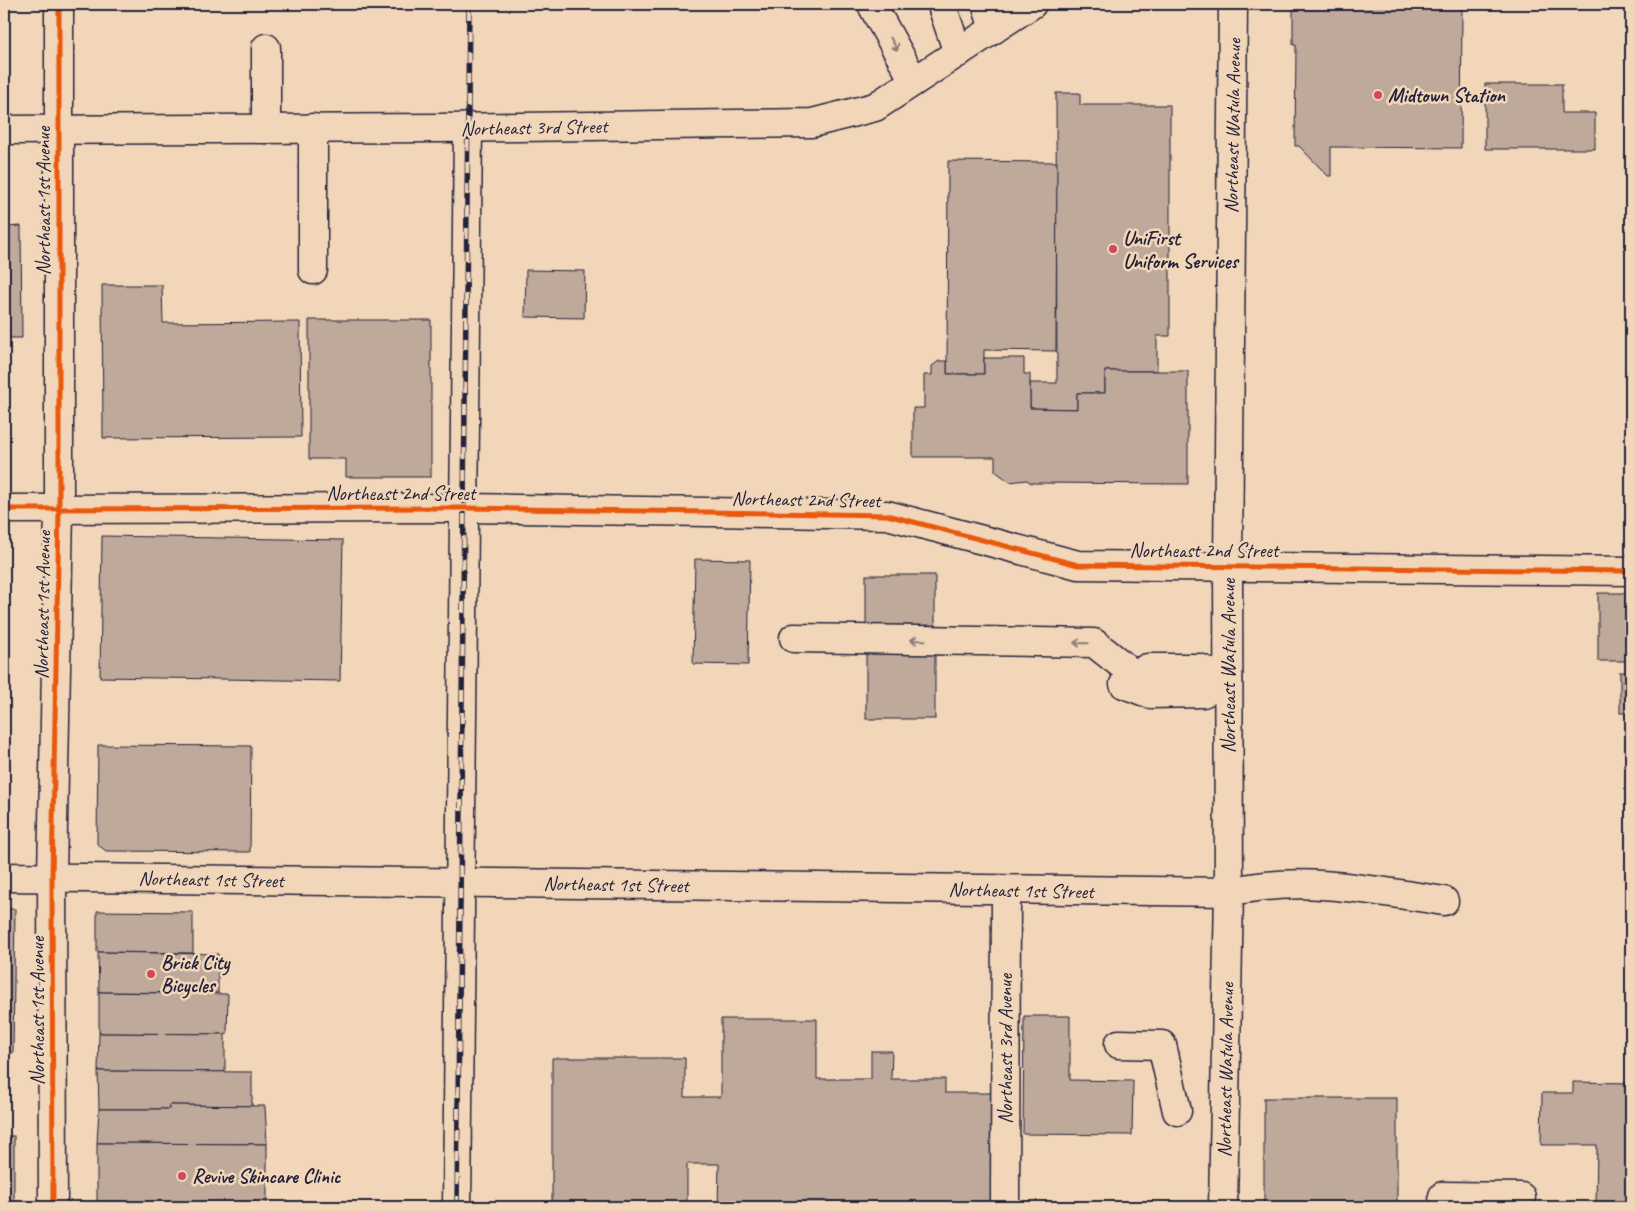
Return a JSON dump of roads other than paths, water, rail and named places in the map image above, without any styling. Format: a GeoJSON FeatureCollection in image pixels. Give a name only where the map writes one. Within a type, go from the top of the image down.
{"type":"FeatureCollection","features":[{"type":"Feature","properties":{"kind":"street","name":"Northeast 1st Avenue"},"geometry":{"type":"LineString","coordinates":[[53,1207],[52,878],[58,510],[59,4]]}},
{"type":"Feature","properties":{"kind":"street"},"geometry":{"type":"LineString","coordinates":[[943,4],[958,52]]}},
{"type":"Feature","properties":{"kind":"street","name":"Northeast 3rd Street"},"geometry":{"type":"LineString","coordinates":[[4,130],[812,123],[875,107],[958,52],[990,16],[1032,4]]}},
{"type":"Feature","properties":{"kind":"street","name":"Northeast Watula Avenue"},"geometry":{"type":"LineString","coordinates":[[1223,1207],[1229,892],[1228,565],[1233,4]]}},
{"type":"Feature","properties":{"kind":"street"},"geometry":{"type":"LineString","coordinates":[[873,5],[914,81]]}},
{"type":"Feature","properties":{"kind":"street"},"geometry":{"type":"LineString","coordinates":[[266,48],[266,129]]}},
{"type":"Feature","properties":{"kind":"street"},"geometry":{"type":"LineString","coordinates":[[457,1207],[468,127]]}},
{"type":"Feature","properties":{"kind":"street"},"geometry":{"type":"LineString","coordinates":[[313,128],[313,270]]}},
{"type":"Feature","properties":{"kind":"street","name":"Northeast 2nd Street"},"geometry":{"type":"LineString","coordinates":[[4,509],[464,508],[888,514],[1078,565],[1228,565],[1631,571]]}},
{"type":"Feature","properties":{"kind":"street"},"geometry":{"type":"LineString","coordinates":[[794,638],[1094,643],[1136,676],[1148,668],[1199,668],[1228,680]]}},
{"type":"Feature","properties":{"kind":"street","name":"Northeast 1st Street"},"geometry":{"type":"LineString","coordinates":[[4,878],[1229,892],[1254,886],[1335,885],[1444,901]]}},
{"type":"Feature","properties":{"kind":"street","name":"Northeast 3rd Avenue"},"geometry":{"type":"LineString","coordinates":[[1005,1207],[1006,890]]}},
{"type":"Feature","properties":{"kind":"street"},"geometry":{"type":"LineString","coordinates":[[1119,1044],[1162,1045],[1177,1111]]}},
{"type":"Feature","properties":{"kind":"street"},"geometry":{"type":"LineString","coordinates":[[1443,1196],[1521,1198]]}},
{"type":"Feature","properties":{"kind":"railway"},"geometry":{"type":"LineString","coordinates":[[457,1207],[469,4]]}},
{"type":"Feature","properties":{"kind":"place","name":"Midtown Station"},"geometry":{"type":"Point","coordinates":[1378,95]}},
{"type":"Feature","properties":{"kind":"place","name":"UniFirst Uniform Services"},"geometry":{"type":"Point","coordinates":[1113,249]}},
{"type":"Feature","properties":{"kind":"place","name":"Brick City Bicycles"},"geometry":{"type":"Point","coordinates":[151,974]}},
{"type":"Feature","properties":{"kind":"place","name":"Revive Skincare Clinic"},"geometry":{"type":"Point","coordinates":[182,1176]}}]}
